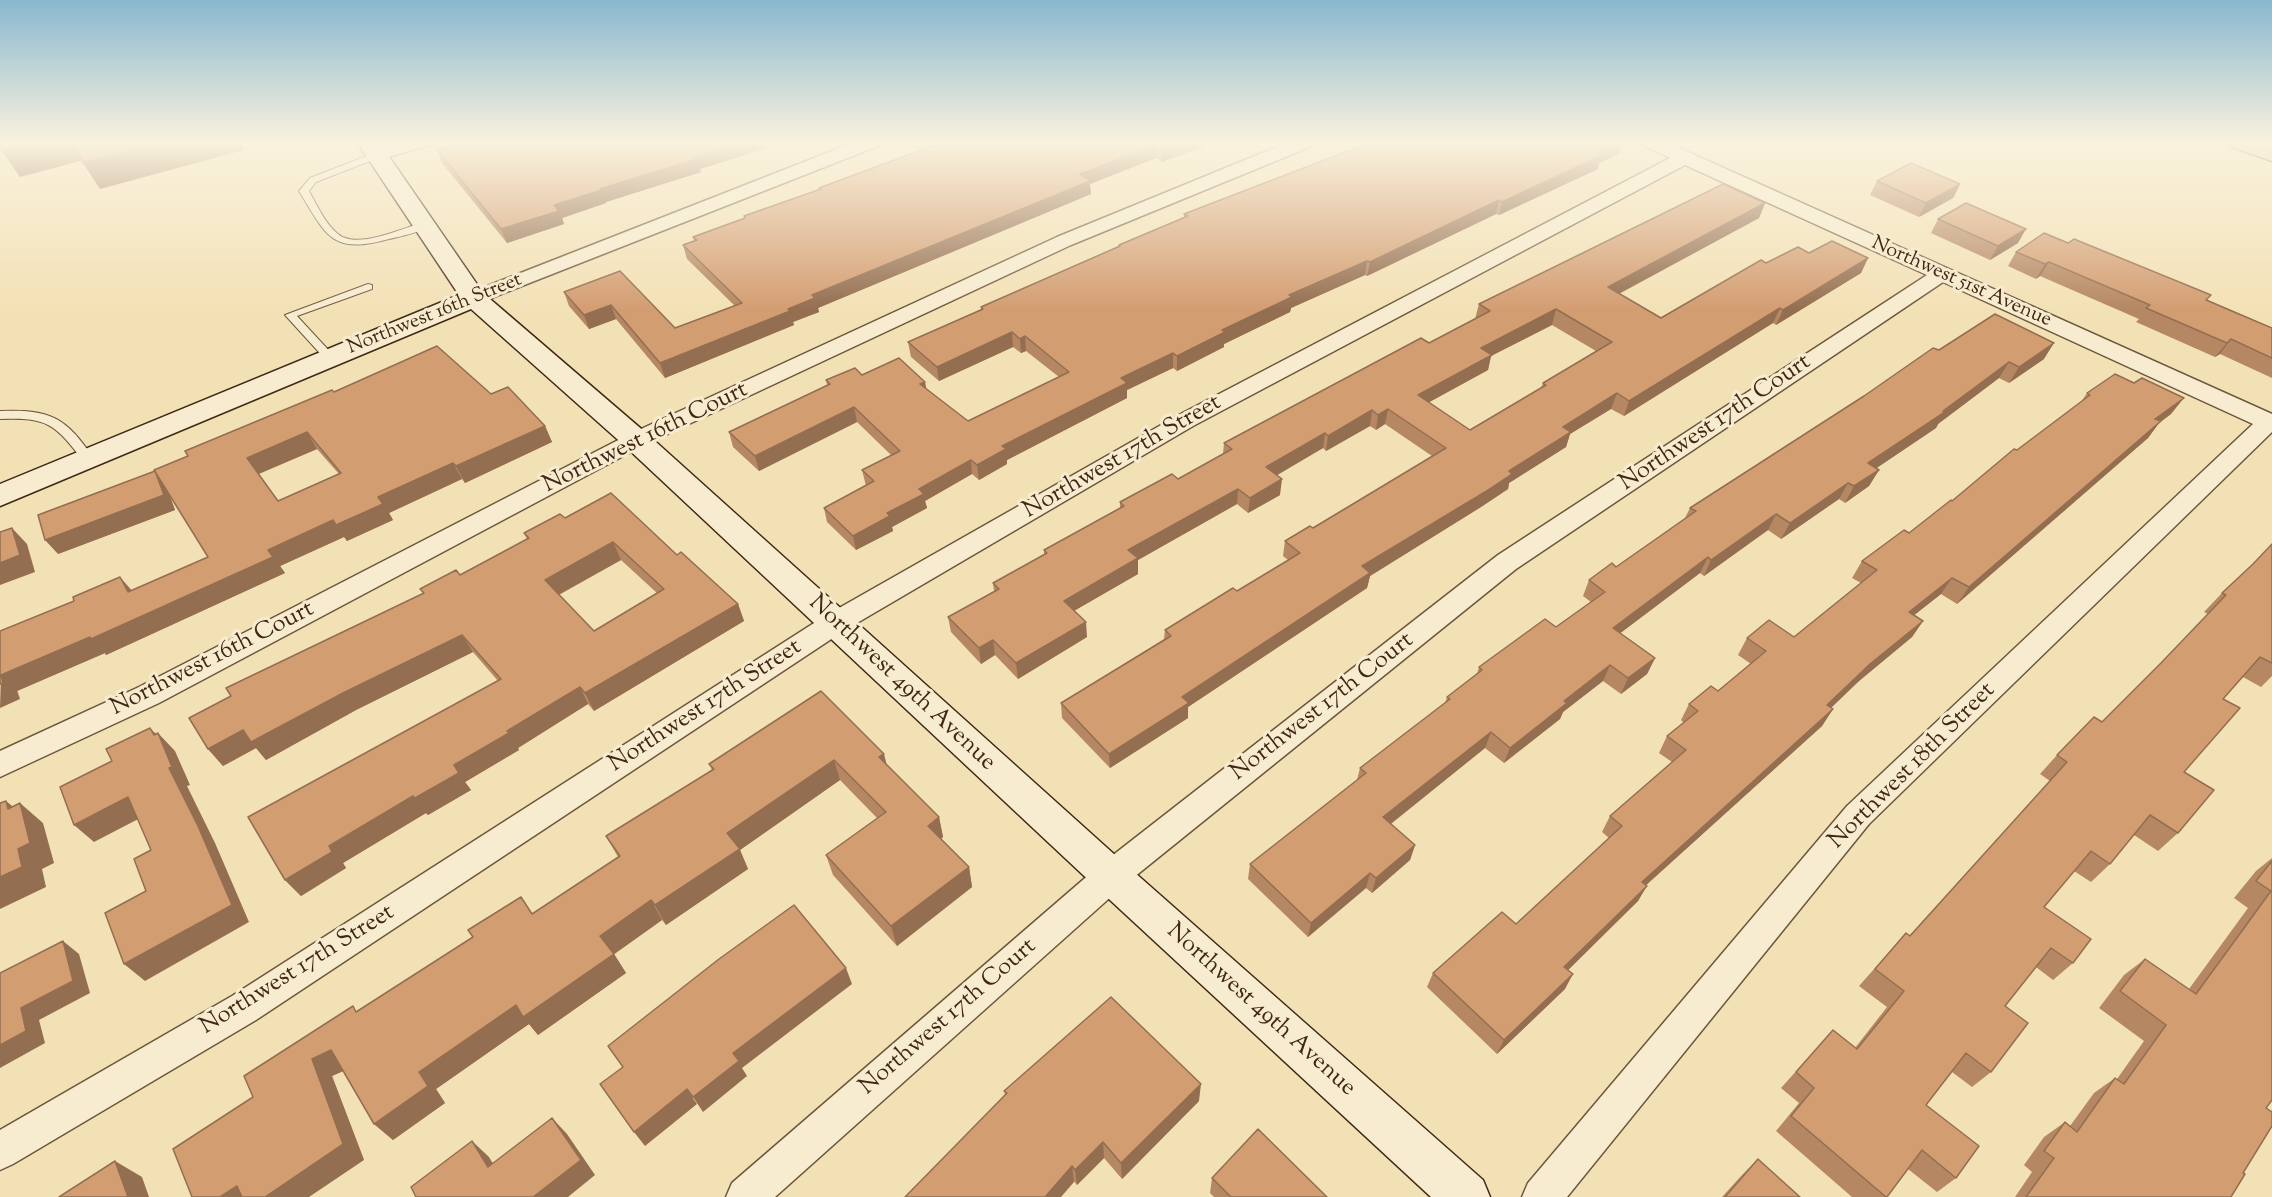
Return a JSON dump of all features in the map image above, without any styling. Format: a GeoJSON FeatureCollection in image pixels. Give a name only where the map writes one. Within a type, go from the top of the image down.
{"type":"FeatureCollection","features":[{"type":"Feature","properties":{"kind":"street","name":"Northwest 49th Avenue"},"geometry":{"type":"LineString","coordinates":[[405,198],[474,298],[636,440],[1111,876],[1466,1197]]}},
{"type":"Feature","properties":{"kind":"street","name":"Northwest 16th Street"},"geometry":{"type":"LineString","coordinates":[[0,496],[474,298],[729,198]]}},
{"type":"Feature","properties":{"kind":"street","name":"Northwest 16th Court"},"geometry":{"type":"LineString","coordinates":[[0,765],[149,695],[636,440],[1064,241],[1169,198]]}},
{"type":"Feature","properties":{"kind":"street","name":"Northwest 17th Street"},"geometry":{"type":"LineString","coordinates":[[0,1151],[244,1008],[835,624],[1185,421],[1608,198]]}},
{"type":"Feature","properties":{"kind":"street","name":"Northwest 51st Avenue"},"geometry":{"type":"LineString","coordinates":[[1773,198],[2271,423]]}},
{"type":"Feature","properties":{"kind":"street","name":"Northwest 17th Court"},"geometry":{"type":"LineString","coordinates":[[746,1197],[1111,876],[1507,562],[1942,274]]}},
{"type":"Feature","properties":{"kind":"street","name":"Northwest 18th Street"},"geometry":{"type":"LineString","coordinates":[[1542,1197],[1858,815],[2271,423]]}},
{"type":"Feature","properties":{"kind":"lane"},"geometry":{"type":"LineString","coordinates":[[309,198],[336,238],[352,243],[378,239],[424,225]]}},
{"type":"Feature","properties":{"kind":"lane"},"geometry":{"type":"LineString","coordinates":[[330,358],[290,315],[369,287]]}},
{"type":"Feature","properties":{"kind":"lane"},"geometry":{"type":"LineString","coordinates":[[0,415],[26,414],[47,417],[64,426],[88,459]]}},
{"type":"Feature","properties":{"kind":"building"},"geometry":{"type":"Polygon","coordinates":[[[476,198],[577,198],[554,205],[559,211],[501,229],[476,198]]]}},
{"type":"Feature","properties":{"kind":"building"},"geometry":{"type":"Polygon","coordinates":[[[796,198],[1049,198],[812,295],[815,298],[788,309],[790,311],[660,363],[611,305],[584,315],[564,292],[620,271],[675,328],[742,303],[683,245],[697,240],[693,237],[745,218],[744,216],[796,198]]]}},
{"type":"Feature","properties":{"kind":"building"},"geometry":{"type":"Polygon","coordinates":[[[1226,198],[1511,198],[1502,202],[1499,200],[1370,262],[1367,261],[1289,295],[1292,297],[1222,330],[1225,332],[1177,356],[1173,353],[1121,378],[1127,383],[1002,446],[1006,449],[977,465],[971,460],[919,489],[924,494],[887,513],[890,516],[853,536],[824,508],[874,481],[862,470],[900,451],[854,407],[755,456],[729,432],[830,384],[826,380],[855,368],[862,375],[899,358],[925,382],[920,384],[968,421],[1069,372],[1025,336],[1020,339],[1012,332],[937,367],[908,342],[983,309],[981,307],[1188,216],[1184,214],[1226,198]]]}},
{"type":"Feature","properties":{"kind":"building"},"geometry":{"type":"Polygon","coordinates":[[[1695,198],[1754,198],[1765,203],[1608,287],[1661,318],[1761,260],[1766,263],[1798,247],[1809,253],[1832,241],[1868,258],[1783,310],[1780,308],[1629,401],[1617,393],[1563,427],[1571,432],[1509,471],[1512,474],[1485,492],[1362,566],[1370,573],[1182,697],[1189,703],[1109,754],[1061,703],[1171,636],[1165,630],[1233,588],[1237,591],[1300,553],[1285,541],[1310,526],[1313,528],[1446,448],[1388,409],[1378,415],[1372,410],[1328,436],[1325,433],[1266,467],[1282,479],[1250,498],[1238,489],[1128,550],[1138,558],[1064,601],[1086,622],[1016,663],[993,640],[979,648],[948,617],[999,589],[993,583],[1047,553],[1044,550],[1124,506],[1120,502],[1172,474],[1178,479],[1232,449],[1224,443],[1421,338],[1429,343],[1490,311],[1479,304],[1695,198]],[[1556,309],[1481,348],[1492,355],[1418,395],[1470,430],[1546,385],[1543,383],[1612,342],[1556,309]]]}},
{"type":"Feature","properties":{"kind":"building"},"geometry":{"type":"Polygon","coordinates":[[[1915,198],[1935,198],[1926,203],[1915,198]]]}},
{"type":"Feature","properties":{"kind":"building"},"geometry":{"type":"Polygon","coordinates":[[[1966,203],[2026,229],[1998,246],[1938,219],[1966,203]]]}},
{"type":"Feature","properties":{"kind":"building"},"geometry":{"type":"Polygon","coordinates":[[[2044,233],[2068,243],[2074,239],[2211,295],[2206,300],[2272,328],[2272,358],[2231,339],[2227,343],[2146,308],[2150,305],[2049,262],[2045,264],[2016,252],[2044,233]]]}},
{"type":"Feature","properties":{"kind":"building"},"geometry":{"type":"Polygon","coordinates":[[[1995,314],[2054,343],[2019,367],[2009,362],[1943,411],[1945,412],[1868,463],[1879,470],[1854,486],[1848,483],[1790,523],[1776,514],[1711,560],[1708,557],[1613,628],[1655,658],[1628,678],[1610,665],[1510,748],[1491,732],[1383,817],[1415,845],[1376,878],[1370,873],[1311,923],[1250,864],[1366,773],[1360,768],[1450,699],[1447,697],[1482,670],[1479,667],[1545,619],[1556,627],[1605,592],[1589,580],[1612,563],[1616,567],[1696,511],[1690,508],[1864,396],[1933,348],[1939,350],[1995,314]]]}},
{"type":"Feature","properties":{"kind":"building"},"geometry":{"type":"Polygon","coordinates":[[[437,346],[491,394],[508,387],[545,426],[456,466],[453,463],[378,497],[383,504],[336,525],[333,520],[268,550],[273,557],[91,639],[90,637],[1,675],[3,683],[0,684],[0,631],[74,601],[73,597],[120,577],[128,592],[208,557],[154,470],[188,456],[185,451],[332,390],[334,392],[437,346]],[[307,432],[247,458],[278,501],[341,473],[307,432]]]}},
{"type":"Feature","properties":{"kind":"building"},"geometry":{"type":"Polygon","coordinates":[[[2115,374],[2134,383],[2142,378],[2184,398],[2155,419],[2161,421],[1969,587],[1952,578],[1909,612],[1923,621],[1870,664],[1827,705],[1833,709],[1642,882],[1647,886],[1564,967],[1573,974],[1504,1040],[1433,973],[1502,912],[1516,924],[1622,826],[1610,816],[1686,750],[1667,736],[1698,711],[1689,704],[1711,686],[1718,691],[1766,651],[1747,638],[1769,620],[1794,637],[1877,570],[1862,561],[1904,530],[1909,533],[1952,501],[2014,449],[2017,450],[2090,395],[2087,393],[2115,374]]]}},
{"type":"Feature","properties":{"kind":"building"},"geometry":{"type":"Polygon","coordinates":[[[155,471],[164,495],[45,540],[38,515],[155,471]]]}},
{"type":"Feature","properties":{"kind":"building"},"geometry":{"type":"Polygon","coordinates":[[[611,493],[677,555],[681,552],[738,604],[585,693],[580,687],[507,731],[509,733],[454,765],[459,773],[415,798],[413,796],[329,846],[332,852],[285,880],[248,817],[501,679],[462,635],[343,693],[251,742],[243,730],[208,749],[189,718],[231,696],[226,688],[424,593],[420,589],[456,570],[460,575],[529,538],[524,533],[560,514],[565,518],[611,493]],[[613,542],[545,580],[594,631],[664,589],[613,542]]]}},
{"type":"Feature","properties":{"kind":"building"},"geometry":{"type":"Polygon","coordinates":[[[12,528],[20,555],[0,563],[0,532],[12,528]]]}},
{"type":"Feature","properties":{"kind":"building"},"geometry":{"type":"Polygon","coordinates":[[[2272,544],[2272,663],[2260,657],[2223,699],[2240,708],[2184,772],[2214,790],[2178,833],[2150,815],[2110,864],[2091,851],[2044,907],[2091,939],[2073,963],[2051,948],[2005,1006],[2028,1023],[1991,1072],[1966,1053],[1926,1105],[1979,1146],[1956,1178],[1922,1150],[1886,1197],[1791,1116],[1814,1088],[1796,1072],[1833,1030],[1857,1049],[1904,991],[1875,969],[1906,933],[1910,936],[2067,762],[2057,755],[2094,717],[2102,722],[2226,595],[2222,593],[2272,544]]]}},
{"type":"Feature","properties":{"kind":"building"},"geometry":{"type":"Polygon","coordinates":[[[821,691],[884,754],[879,757],[939,817],[928,826],[969,867],[891,926],[826,855],[886,812],[834,760],[727,833],[740,849],[655,905],[651,900],[600,936],[614,954],[523,1017],[516,1005],[419,1072],[428,1086],[374,1124],[331,1050],[312,1059],[343,1144],[265,1197],[242,1197],[237,1186],[220,1197],[192,1197],[173,1149],[253,1097],[244,1076],[353,1006],[356,1012],[473,937],[468,930],[521,897],[532,914],[620,856],[606,836],[714,769],[709,764],[821,691]]]}},
{"type":"Feature","properties":{"kind":"building"},"geometry":{"type":"Polygon","coordinates":[[[150,728],[154,735],[158,733],[172,767],[169,768],[198,826],[232,905],[124,964],[105,913],[146,891],[134,859],[151,850],[128,797],[74,825],[60,787],[112,761],[106,749],[150,728]]]}},
{"type":"Feature","properties":{"kind":"building"},"geometry":{"type":"Polygon","coordinates":[[[6,801],[8,809],[20,803],[30,843],[18,849],[22,867],[0,877],[0,803],[6,801]]]}},
{"type":"Feature","properties":{"kind":"building"},"geometry":{"type":"Polygon","coordinates":[[[2272,861],[2272,1100],[2266,1108],[2272,1112],[2272,1126],[2231,1197],[2026,1197],[2054,1158],[2044,1151],[2065,1122],[2077,1132],[2115,1078],[2124,1084],[2166,1025],[2120,991],[2145,959],[2196,994],[2271,891],[2256,881],[2272,861]]]}},
{"type":"Feature","properties":{"kind":"building"},"geometry":{"type":"Polygon","coordinates":[[[794,905],[846,968],[733,1053],[739,1061],[693,1097],[687,1089],[634,1132],[600,1084],[623,1067],[608,1046],[719,959],[794,905]]]}},
{"type":"Feature","properties":{"kind":"building"},"geometry":{"type":"Polygon","coordinates":[[[63,941],[73,981],[21,1008],[26,1031],[0,1045],[0,973],[63,941]]]}},
{"type":"Feature","properties":{"kind":"building"},"geometry":{"type":"Polygon","coordinates":[[[1111,997],[1201,1084],[1121,1163],[1103,1142],[1075,1170],[1072,1166],[1045,1197],[905,1197],[1007,1093],[1004,1091],[1111,997]]]}},
{"type":"Feature","properties":{"kind":"building"},"geometry":{"type":"Polygon","coordinates":[[[552,1118],[581,1160],[533,1197],[416,1197],[411,1187],[472,1141],[488,1167],[552,1118]]]}},
{"type":"Feature","properties":{"kind":"building"},"geometry":{"type":"Polygon","coordinates":[[[1258,1129],[1327,1197],[1231,1197],[1212,1178],[1258,1129]]]}},
{"type":"Feature","properties":{"kind":"building"},"geometry":{"type":"Polygon","coordinates":[[[1758,1159],[1800,1197],[1725,1197],[1758,1159]]]}},
{"type":"Feature","properties":{"kind":"building"},"geometry":{"type":"Polygon","coordinates":[[[115,1161],[128,1197],[59,1197],[115,1161]]]}}]}
